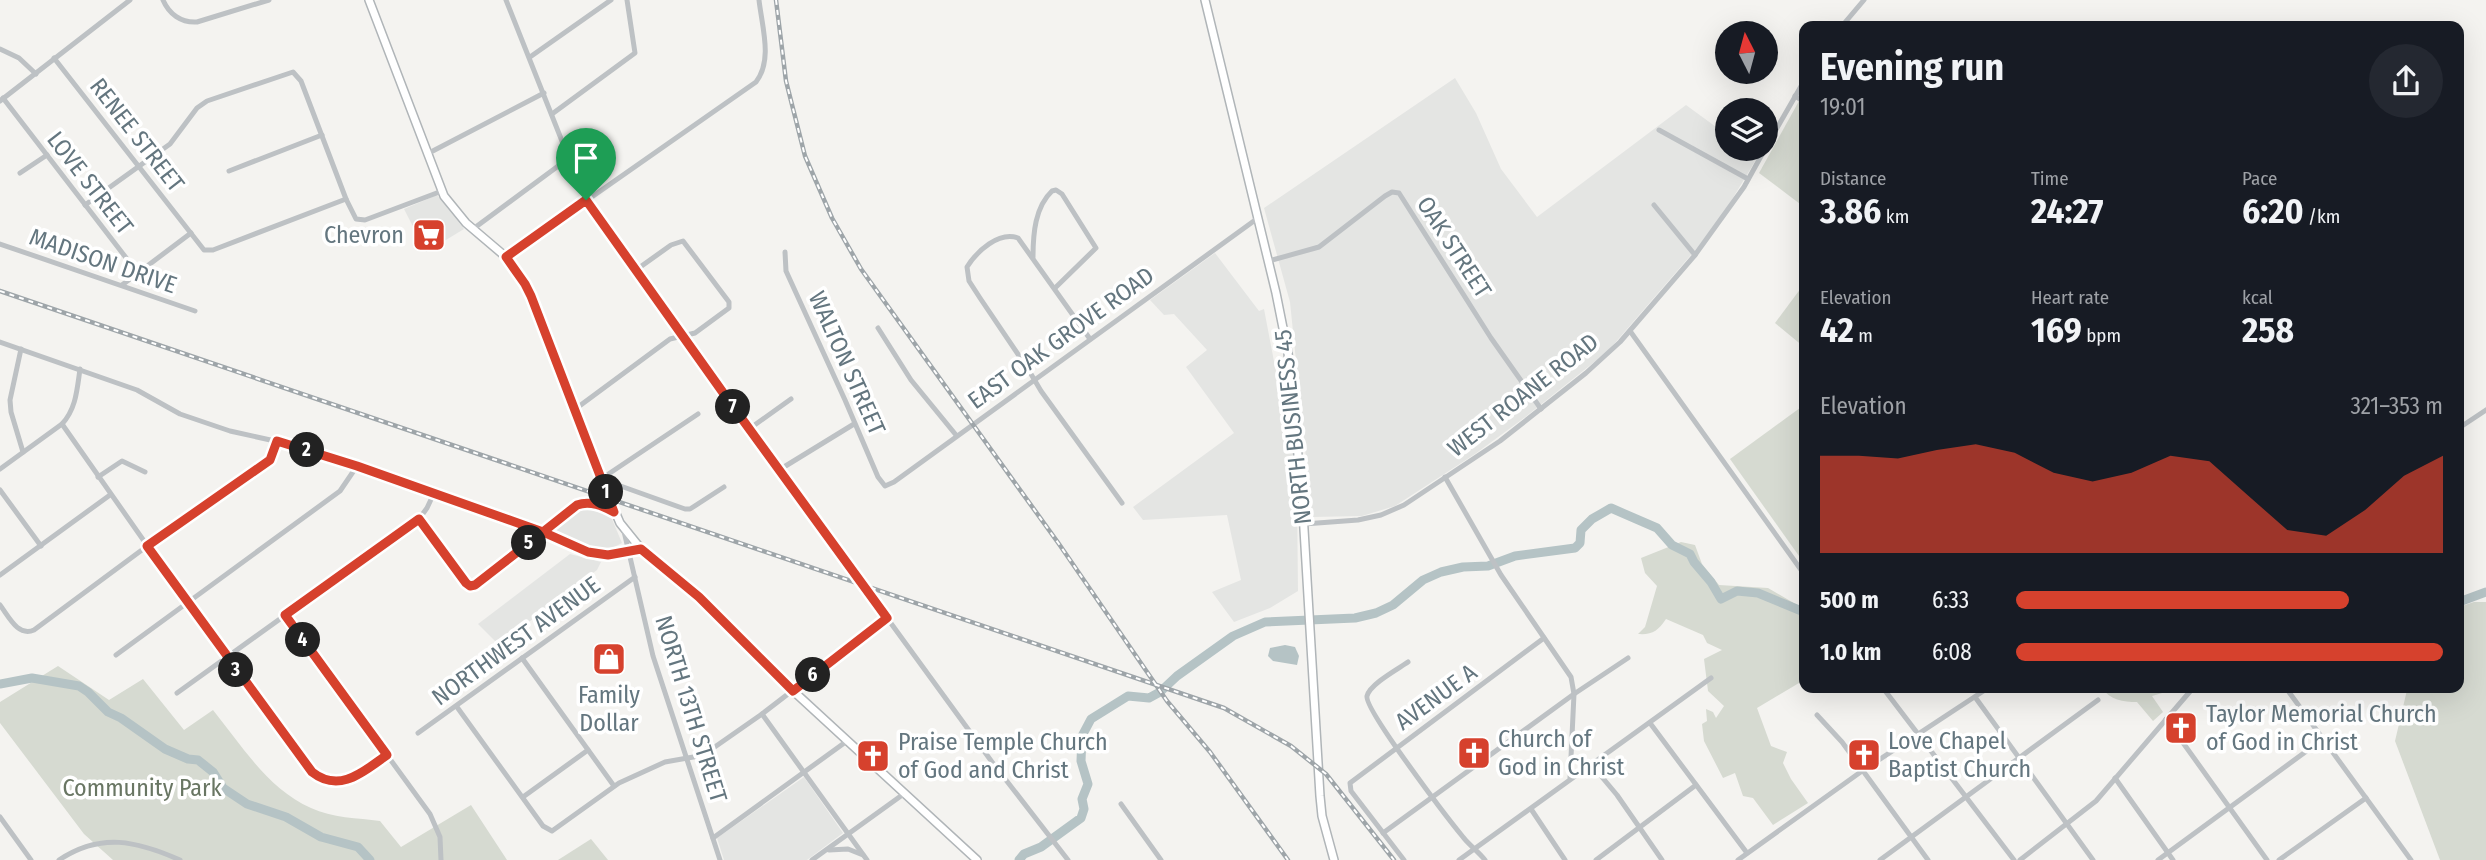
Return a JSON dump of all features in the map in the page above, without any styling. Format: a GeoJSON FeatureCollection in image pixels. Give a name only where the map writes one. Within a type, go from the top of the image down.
{"type":"FeatureCollection","features":[{"type":"Feature","properties":{"kind":"main road"},"geometry":{"type":"LineString","coordinates":[[369,0],[427,154],[450,206],[506,257],[531,296],[601,480],[623,527],[641,549],[699,597],[793,691],[977,860]]}},
{"type":"Feature","properties":{"kind":"main road","name":"NORTH BUSINESS 45"},"geometry":{"type":"LineString","coordinates":[[1205,0],[1269,261],[1291,378],[1304,524],[1320,796],[1322,816],[1334,860]]}},
{"type":"Feature","properties":{"kind":"street"},"geometry":{"type":"LineString","coordinates":[[116,0],[121,7]]}},
{"type":"Feature","properties":{"kind":"street"},"geometry":{"type":"LineString","coordinates":[[2,100],[130,0]]}},
{"type":"Feature","properties":{"kind":"street"},"geometry":{"type":"LineString","coordinates":[[163,0],[175,16],[188,23],[269,0]]}},
{"type":"Feature","properties":{"kind":"street"},"geometry":{"type":"LineString","coordinates":[[506,0],[586,200],[992,762],[1068,860]]}},
{"type":"Feature","properties":{"kind":"street"},"geometry":{"type":"LineString","coordinates":[[530,57],[611,0]]}},
{"type":"Feature","properties":{"kind":"street"},"geometry":{"type":"LineString","coordinates":[[552,114],[635,52],[626,0]]}},
{"type":"Feature","properties":{"kind":"street"},"geometry":{"type":"LineString","coordinates":[[506,257],[756,82],[764,72],[766,56],[759,0]]}},
{"type":"Feature","properties":{"kind":"street"},"geometry":{"type":"LineString","coordinates":[[1846,21],[1864,0]]}},
{"type":"Feature","properties":{"kind":"street"},"geometry":{"type":"LineString","coordinates":[[0,49],[19,58],[36,74]]}},
{"type":"Feature","properties":{"kind":"street","name":"RENEE STREET"},"geometry":{"type":"LineString","coordinates":[[54,58],[191,233]]}},
{"type":"Feature","properties":{"kind":"street"},"geometry":{"type":"LineString","coordinates":[[85,205],[138,164],[170,144],[197,108],[207,101],[289,72],[297,74],[353,216],[361,221],[442,191]]}},
{"type":"Feature","properties":{"kind":"street","name":"WEST ROANE ROAD"},"geometry":{"type":"LineString","coordinates":[[1778,126],[1799,90]]}},
{"type":"Feature","properties":{"kind":"street"},"geometry":{"type":"LineString","coordinates":[[427,154],[544,93]]}},
{"type":"Feature","properties":{"kind":"street","name":"LOVE STREET"},"geometry":{"type":"LineString","coordinates":[[2,100],[137,272]]}},
{"type":"Feature","properties":{"kind":"street"},"geometry":{"type":"LineString","coordinates":[[1659,130],[1748,179]]}},
{"type":"Feature","properties":{"kind":"street"},"geometry":{"type":"LineString","coordinates":[[229,171],[322,135]]}},
{"type":"Feature","properties":{"kind":"street"},"geometry":{"type":"LineString","coordinates":[[20,173],[47,155]]}},
{"type":"Feature","properties":{"kind":"street"},"geometry":{"type":"LineString","coordinates":[[473,229],[569,158]]}},
{"type":"Feature","properties":{"kind":"street","name":"WEST ROANE ROAD"},"geometry":{"type":"LineString","coordinates":[[1574,694],[1567,670],[1501,575],[1445,477],[1500,441],[1541,409],[1602,359],[1630,331],[1695,255],[1758,161]]}},
{"type":"Feature","properties":{"kind":"street"},"geometry":{"type":"LineString","coordinates":[[1034,257],[1033,239],[1038,215],[1044,198],[1056,190],[1062,194],[1095,245],[1095,251],[1055,288]]}},
{"type":"Feature","properties":{"kind":"street","name":"OAK STREET"},"geometry":{"type":"LineString","coordinates":[[1269,261],[1319,247],[1385,196],[1392,192],[1399,193],[1541,409]]}},
{"type":"Feature","properties":{"kind":"street"},"geometry":{"type":"LineString","coordinates":[[122,285],[191,233],[204,250],[213,250],[346,199]]}},
{"type":"Feature","properties":{"kind":"street"},"geometry":{"type":"LineString","coordinates":[[1654,205],[1695,255]]}},
{"type":"Feature","properties":{"kind":"street","name":"EAST OAK GROVE ROAD"},"geometry":{"type":"LineString","coordinates":[[885,485],[894,482],[1258,218]]}},
{"type":"Feature","properties":{"kind":"street"},"geometry":{"type":"LineString","coordinates":[[1090,339],[1018,238],[1007,235],[995,240],[967,267],[968,281],[1034,380],[1122,503]]}},
{"type":"Feature","properties":{"kind":"street"},"geometry":{"type":"LineString","coordinates":[[574,410],[670,339],[695,333],[729,308],[729,302],[683,241],[671,245],[636,270]]}},
{"type":"Feature","properties":{"kind":"street","name":"MADISON DRIVE"},"geometry":{"type":"LineString","coordinates":[[0,244],[195,311]]}},
{"type":"Feature","properties":{"kind":"street","name":"WALTON STREET"},"geometry":{"type":"LineString","coordinates":[[785,252],[786,271],[880,481],[885,485]]}},
{"type":"Feature","properties":{"kind":"street"},"geometry":{"type":"LineString","coordinates":[[878,328],[911,380],[956,435]]}},
{"type":"Feature","properties":{"kind":"street"},"geometry":{"type":"LineString","coordinates":[[1630,331],[1799,567]]}},
{"type":"Feature","properties":{"kind":"street"},"geometry":{"type":"LineString","coordinates":[[0,342],[137,390],[180,414],[230,431],[277,441],[357,466],[543,532],[588,552],[608,555],[641,549]]}},
{"type":"Feature","properties":{"kind":"street"},"geometry":{"type":"LineString","coordinates":[[20,349],[10,400],[23,452]]}},
{"type":"Feature","properties":{"kind":"street"},"geometry":{"type":"LineString","coordinates":[[0,469],[62,425],[70,416],[76,398],[80,369]]}},
{"type":"Feature","properties":{"kind":"street"},"geometry":{"type":"LineString","coordinates":[[749,429],[791,399]]}},
{"type":"Feature","properties":{"kind":"street"},"geometry":{"type":"LineString","coordinates":[[2464,425],[2486,410]]}},
{"type":"Feature","properties":{"kind":"street"},"geometry":{"type":"LineString","coordinates":[[601,480],[698,414]]}},
{"type":"Feature","properties":{"kind":"street"},"geometry":{"type":"LineString","coordinates":[[779,470],[854,424]]}},
{"type":"Feature","properties":{"kind":"street"},"geometry":{"type":"LineString","coordinates":[[62,425],[225,656],[315,775],[331,781],[353,779],[387,755]]}},
{"type":"Feature","properties":{"kind":"street"},"geometry":{"type":"LineString","coordinates":[[0,605],[18,628],[25,633],[34,630],[147,546],[270,460],[277,441]]}},
{"type":"Feature","properties":{"kind":"street"},"geometry":{"type":"LineString","coordinates":[[98,478],[121,461],[145,472]]}},
{"type":"Feature","properties":{"kind":"street"},"geometry":{"type":"LineString","coordinates":[[116,655],[340,491],[357,466]]}},
{"type":"Feature","properties":{"kind":"street"},"geometry":{"type":"LineString","coordinates":[[1304,524],[1358,520],[1381,515],[1404,505],[1445,477]]}},
{"type":"Feature","properties":{"kind":"street"},"geometry":{"type":"LineString","coordinates":[[601,480],[685,509],[690,509],[724,487]]}},
{"type":"Feature","properties":{"kind":"street"},"geometry":{"type":"LineString","coordinates":[[0,490],[41,546]]}},
{"type":"Feature","properties":{"kind":"street"},"geometry":{"type":"LineString","coordinates":[[177,693],[419,519],[434,493]]}},
{"type":"Feature","properties":{"kind":"street"},"geometry":{"type":"LineString","coordinates":[[0,575],[110,495]]}},
{"type":"Feature","properties":{"kind":"street"},"geometry":{"type":"LineString","coordinates":[[419,519],[470,586],[475,585],[577,505],[584,502],[614,512]]}},
{"type":"Feature","properties":{"kind":"street","name":"NORTH 13TH STREET"},"geometry":{"type":"LineString","coordinates":[[623,527],[653,656],[720,860]]}},
{"type":"Feature","properties":{"kind":"street","name":"NORTHWEST AVENUE"},"geometry":{"type":"LineString","coordinates":[[418,733],[635,577]]}},
{"type":"Feature","properties":{"kind":"street"},"geometry":{"type":"LineString","coordinates":[[285,615],[430,814],[438,829],[441,860]]}},
{"type":"Feature","properties":{"kind":"street"},"geometry":{"type":"LineString","coordinates":[[457,707],[543,826],[550,831],[614,786],[666,762],[709,751],[793,691],[887,618]]}},
{"type":"Feature","properties":{"kind":"street","name":"AVENUE A"},"geometry":{"type":"LineString","coordinates":[[1383,833],[1349,785],[1544,638]]}},
{"type":"Feature","properties":{"kind":"street"},"geometry":{"type":"LineString","coordinates":[[522,658],[614,786]]}},
{"type":"Feature","properties":{"kind":"street"},"geometry":{"type":"LineString","coordinates":[[1404,860],[1383,833],[1628,658]]}},
{"type":"Feature","properties":{"kind":"street"},"geometry":{"type":"LineString","coordinates":[[1408,662],[1371,689],[1367,699],[1371,711],[1462,837],[1485,860]]}},
{"type":"Feature","properties":{"kind":"street"},"geometry":{"type":"LineString","coordinates":[[1459,860],[1711,678]]}},
{"type":"Feature","properties":{"kind":"street"},"geometry":{"type":"LineString","coordinates":[[1887,693],[2014,860]]}},
{"type":"Feature","properties":{"kind":"street"},"geometry":{"type":"LineString","coordinates":[[1738,860],[1917,733],[1980,693]]}},
{"type":"Feature","properties":{"kind":"street"},"geometry":{"type":"LineString","coordinates":[[2020,860],[2096,801],[2188,693]]}},
{"type":"Feature","properties":{"kind":"street"},"geometry":{"type":"LineString","coordinates":[[2290,693],[2411,860]]}},
{"type":"Feature","properties":{"kind":"street"},"geometry":{"type":"LineString","coordinates":[[1570,778],[1574,694]]}},
{"type":"Feature","properties":{"kind":"street"},"geometry":{"type":"LineString","coordinates":[[1975,696],[2093,860]]}},
{"type":"Feature","properties":{"kind":"street"},"geometry":{"type":"LineString","coordinates":[[1880,860],[2098,700]]}},
{"type":"Feature","properties":{"kind":"street"},"geometry":{"type":"LineString","coordinates":[[762,714],[865,858]]}},
{"type":"Feature","properties":{"kind":"street"},"geometry":{"type":"LineString","coordinates":[[1817,715],[1842,742],[1928,860]]}},
{"type":"Feature","properties":{"kind":"street"},"geometry":{"type":"LineString","coordinates":[[2165,719],[2266,860]]}},
{"type":"Feature","properties":{"kind":"street"},"geometry":{"type":"LineString","coordinates":[[1650,723],[1747,853]]}},
{"type":"Feature","properties":{"kind":"street"},"geometry":{"type":"LineString","coordinates":[[2158,860],[2323,739]]}},
{"type":"Feature","properties":{"kind":"street"},"geometry":{"type":"LineString","coordinates":[[713,838],[805,774],[847,741]]}},
{"type":"Feature","properties":{"kind":"street"},"geometry":{"type":"LineString","coordinates":[[523,797],[588,750]]}},
{"type":"Feature","properties":{"kind":"street"},"geometry":{"type":"LineString","coordinates":[[1591,764],[1662,860]]}},
{"type":"Feature","properties":{"kind":"street"},"geometry":{"type":"LineString","coordinates":[[2115,778],[2173,860]]}},
{"type":"Feature","properties":{"kind":"street"},"geometry":{"type":"LineString","coordinates":[[1596,860],[1696,785]]}},
{"type":"Feature","properties":{"kind":"street"},"geometry":{"type":"LineString","coordinates":[[812,860],[905,793]]}},
{"type":"Feature","properties":{"kind":"street"},"geometry":{"type":"LineString","coordinates":[[2280,860],[2366,798]]}},
{"type":"Feature","properties":{"kind":"street"},"geometry":{"type":"LineString","coordinates":[[1121,804],[1161,860]]}},
{"type":"Feature","properties":{"kind":"street"},"geometry":{"type":"LineString","coordinates":[[1531,808],[1565,860]]}},
{"type":"Feature","properties":{"kind":"street"},"geometry":{"type":"LineString","coordinates":[[0,817],[31,860]]}},
{"type":"Feature","properties":{"kind":"street"},"geometry":{"type":"LineString","coordinates":[[59,860],[86,847],[115,842],[146,845],[180,860]]}},
{"type":"Feature","properties":{"kind":"street"},"geometry":{"type":"LineString","coordinates":[[826,850],[848,849],[865,858]]}},
{"type":"Feature","properties":{"kind":"shaded area"},"geometry":{"type":"Polygon","coordinates":[[[1455,78],[1476,113],[1501,169],[1537,217],[1686,105],[1715,126],[1715,161],[1755,161],[1725,211],[1697,248],[1608,351],[1475,454],[1395,506],[1362,516],[1312,517],[1290,302],[1264,208],[1455,78]]]}},
{"type":"Feature","properties":{"kind":"shaded area"},"geometry":{"type":"Polygon","coordinates":[[[437,195],[464,229],[426,252],[404,209],[437,195]]]}},
{"type":"Feature","properties":{"kind":"shaded area"},"geometry":{"type":"Polygon","coordinates":[[[1215,253],[1259,311],[1264,309],[1281,398],[1288,398],[1297,495],[1298,591],[1270,608],[1234,622],[1212,592],[1241,580],[1227,515],[1143,520],[1133,507],[1234,433],[1186,367],[1207,350],[1174,314],[1164,315],[1150,300],[1215,253]]]}},
{"type":"Feature","properties":{"kind":"shaded area"},"geometry":{"type":"Polygon","coordinates":[[[581,501],[606,505],[622,543],[610,549],[601,549],[568,539],[544,527],[574,503],[581,501]]]}},
{"type":"Feature","properties":{"kind":"shaded area"},"geometry":{"type":"Polygon","coordinates":[[[570,554],[601,562],[597,570],[499,645],[478,624],[570,554]]]}},
{"type":"Feature","properties":{"kind":"shaded area"},"geometry":{"type":"Polygon","coordinates":[[[1285,645],[1295,647],[1299,656],[1297,665],[1273,661],[1268,656],[1270,648],[1285,645]]]}},
{"type":"Feature","properties":{"kind":"shaded area"},"geometry":{"type":"Polygon","coordinates":[[[804,777],[843,833],[807,860],[724,860],[717,838],[804,777]]]}},
{"type":"Feature","properties":{"kind":"green space"},"geometry":{"type":"Polygon","coordinates":[[[1799,101],[1799,203],[1759,173],[1766,161],[1778,161],[1778,139],[1799,101]]]}},
{"type":"Feature","properties":{"kind":"green space"},"geometry":{"type":"Polygon","coordinates":[[[1799,291],[1799,343],[1775,323],[1799,291]]]}},
{"type":"Feature","properties":{"kind":"green space"},"geometry":{"type":"Polygon","coordinates":[[[1799,409],[1799,556],[1730,459],[1799,409]]]}},
{"type":"Feature","properties":{"kind":"green space"},"geometry":{"type":"Polygon","coordinates":[[[1681,542],[1695,545],[1702,564],[1719,585],[1768,588],[1799,606],[1799,683],[1757,708],[1771,746],[1787,752],[1783,763],[1808,803],[1773,825],[1753,798],[1743,796],[1735,773],[1723,778],[1704,741],[1702,724],[1707,721],[1706,709],[1713,712],[1716,718],[1724,706],[1708,691],[1704,659],[1722,650],[1707,643],[1703,635],[1666,619],[1654,631],[1638,634],[1645,627],[1657,586],[1645,573],[1641,558],[1681,542]]]}},
{"type":"Feature","properties":{"kind":"green space"},"geometry":{"type":"Polygon","coordinates":[[[2486,602],[2486,860],[2440,860],[2395,741],[2406,693],[2464,693],[2464,605],[2486,602]]]}},
{"type":"Feature","properties":{"kind":"green space","name":"Community Park"},"geometry":{"type":"Polygon","coordinates":[[[58,666],[109,700],[143,679],[184,730],[213,710],[257,765],[282,790],[319,811],[336,816],[380,821],[401,847],[471,805],[507,860],[113,860],[84,834],[0,723],[0,702],[58,666]]]}},
{"type":"Feature","properties":{"kind":"green space"},"geometry":{"type":"Polygon","coordinates":[[[2107,693],[2162,693],[2152,696],[2163,712],[2153,721],[2137,702],[2117,700],[2107,693]]]}},
{"type":"Feature","properties":{"kind":"green space"},"geometry":{"type":"Polygon","coordinates":[[[591,839],[608,860],[558,860],[591,839]]]}},
{"type":"Feature","properties":{"kind":"waterway"},"geometry":{"type":"LineString","coordinates":[[1019,860],[1024,854],[1041,847],[1081,818],[1084,809],[1082,799],[1088,784],[1081,761],[1082,736],[1091,719],[1128,696],[1149,698],[1233,636],[1265,622],[1355,618],[1376,613],[1393,605],[1423,580],[1441,572],[1463,567],[1488,566],[1515,556],[1575,548],[1580,543],[1581,530],[1592,519],[1611,508],[1657,528],[1672,545],[1690,554],[1721,599],[1737,591],[1758,593],[1799,610]]}},
{"type":"Feature","properties":{"kind":"waterway"},"geometry":{"type":"LineString","coordinates":[[2464,600],[2486,592]]}},
{"type":"Feature","properties":{"kind":"waterway"},"geometry":{"type":"LineString","coordinates":[[0,684],[32,678],[79,686],[108,712],[165,749],[188,759],[198,760],[213,772],[223,788],[247,804],[286,817],[321,837],[358,847],[370,860]]}},
{"type":"Feature","properties":{"kind":"railway"},"geometry":{"type":"LineString","coordinates":[[776,0],[786,81],[805,156],[832,218],[861,269],[1059,544],[1167,701],[1210,752],[1288,860]]}},
{"type":"Feature","properties":{"kind":"railway"},"geometry":{"type":"LineString","coordinates":[[0,291],[1224,708],[1291,746],[1326,774],[1394,860]]}},
{"type":"Feature","properties":{"kind":"place","name":"Chevron"},"geometry":{"type":"Point","coordinates":[429,235]}},
{"type":"Feature","properties":{"kind":"place","name":"Family Dollar"},"geometry":{"type":"Point","coordinates":[609,659]}},
{"type":"Feature","properties":{"kind":"place","name":"Taylor Memorial Church of God in Christ"},"geometry":{"type":"Point","coordinates":[2181,728]}},
{"type":"Feature","properties":{"kind":"place","name":"Church of God in Christ"},"geometry":{"type":"Point","coordinates":[1474,753]}},
{"type":"Feature","properties":{"kind":"place","name":"Love Chapel Baptist Church"},"geometry":{"type":"Point","coordinates":[1864,755]}},
{"type":"Feature","properties":{"kind":"place","name":"Praise Temple Church of God and Christ"},"geometry":{"type":"Point","coordinates":[873,756]}},
{"type":"Feature","properties":{"kind":"route"},"geometry":{"type":"LineString","coordinates":[[586,200],[506,257],[531,296],[614,512],[584,502],[543,532],[293,444],[277,441],[270,460],[147,546],[315,775],[324,779],[347,781],[387,755],[285,615],[419,519],[470,586],[475,585],[543,532],[588,552],[608,555],[641,549],[699,597],[793,691],[887,618],[586,200]]}}]}
